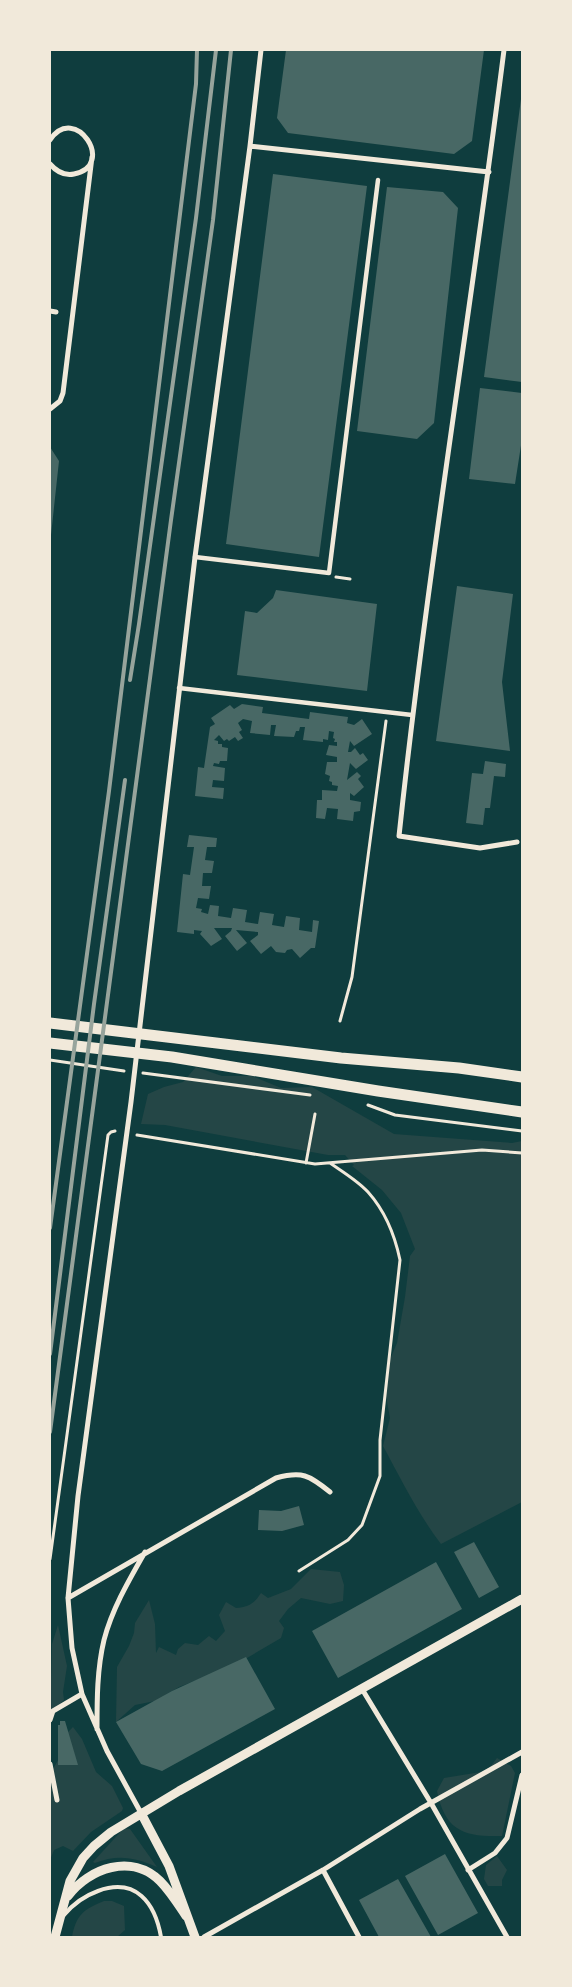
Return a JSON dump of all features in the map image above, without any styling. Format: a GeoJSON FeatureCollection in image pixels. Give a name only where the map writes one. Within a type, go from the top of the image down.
{"type":"FeatureCollection","features":[{"type":"Feature","properties":{"kind":"main road"},"geometry":{"type":"LineString","coordinates":[[50,1023],[361,1060],[459,1068],[522,1076]]}},
{"type":"Feature","properties":{"kind":"main road"},"geometry":{"type":"LineString","coordinates":[[50,1044],[172,1057],[378,1091],[522,1112]]}},
{"type":"Feature","properties":{"kind":"street"},"geometry":{"type":"LineString","coordinates":[[195,1937],[186,1916],[170,1866],[97,1730],[82,1694],[72,1648],[68,1598],[80,1486],[132,1092],[195,557],[261,50]]}},
{"type":"Feature","properties":{"kind":"street"},"geometry":{"type":"LineString","coordinates":[[504,50],[489,172],[412,715],[399,836],[480,848],[517,842]]}},
{"type":"Feature","properties":{"kind":"street"},"geometry":{"type":"LineString","coordinates":[[50,140],[58,132],[66,129],[80,132],[91,143],[92,158],[63,393],[60,401],[50,409]]}},
{"type":"Feature","properties":{"kind":"street"},"geometry":{"type":"LineString","coordinates":[[250,146],[489,172]]}},
{"type":"Feature","properties":{"kind":"street"},"geometry":{"type":"LineString","coordinates":[[50,164],[56,170],[70,175],[84,170],[92,158]]}},
{"type":"Feature","properties":{"kind":"street"},"geometry":{"type":"LineString","coordinates":[[195,557],[329,573],[378,180]]}},
{"type":"Feature","properties":{"kind":"street"},"geometry":{"type":"LineString","coordinates":[[179,688],[412,715]]}},
{"type":"Feature","properties":{"kind":"street"},"geometry":{"type":"LineString","coordinates":[[68,1598],[276,1478],[293,1473],[314,1479],[330,1492]]}},
{"type":"Feature","properties":{"kind":"street"},"geometry":{"type":"LineString","coordinates":[[97,1730],[97,1690],[104,1640],[121,1594],[145,1552]]}},
{"type":"Feature","properties":{"kind":"street"},"geometry":{"type":"LineString","coordinates":[[56,1932],[70,1881],[83,1858],[111,1832],[141,1813],[522,1599]]}},
{"type":"Feature","properties":{"kind":"street"},"geometry":{"type":"LineString","coordinates":[[362,1689],[431,1803],[507,1937]]}},
{"type":"Feature","properties":{"kind":"street"},"geometry":{"type":"LineString","coordinates":[[50,1720],[53,1711],[82,1694]]}},
{"type":"Feature","properties":{"kind":"street"},"geometry":{"type":"LineString","coordinates":[[204,1937],[323,1870],[431,1803],[522,1752]]}},
{"type":"Feature","properties":{"kind":"street"},"geometry":{"type":"LineString","coordinates":[[50,1764],[56,1800]]}},
{"type":"Feature","properties":{"kind":"street"},"geometry":{"type":"LineString","coordinates":[[468,1870],[495,1853],[507,1838],[522,1774]]}},
{"type":"Feature","properties":{"kind":"street"},"geometry":{"type":"LineString","coordinates":[[64,1903],[76,1886],[87,1877],[108,1868],[127,1866],[144,1870],[160,1880],[186,1916]]}},
{"type":"Feature","properties":{"kind":"street"},"geometry":{"type":"LineString","coordinates":[[323,1870],[359,1937]]}},
{"type":"Feature","properties":{"kind":"lane"},"geometry":{"type":"LineString","coordinates":[[56,1932],[64,1914],[81,1898],[105,1888],[118,1887],[132,1890],[146,1900],[157,1919],[161,1937]]}},
{"type":"Feature","properties":{"kind":"path"},"geometry":{"type":"LineString","coordinates":[[340,1022],[352,977],[386,721]]}},
{"type":"Feature","properties":{"kind":"path"},"geometry":{"type":"LineString","coordinates":[[50,1060],[110,1069]]}},
{"type":"Feature","properties":{"kind":"path"},"geometry":{"type":"LineString","coordinates":[[170,1077],[314,1096]]}},
{"type":"Feature","properties":{"kind":"path"},"geometry":{"type":"LineString","coordinates":[[362,1102],[395,1115],[522,1131]]}},
{"type":"Feature","properties":{"kind":"path"},"geometry":{"type":"LineString","coordinates":[[306,1163],[314,1114]]}},
{"type":"Feature","properties":{"kind":"path"},"geometry":{"type":"LineString","coordinates":[[50,1559],[108,1135],[115,1131]]}},
{"type":"Feature","properties":{"kind":"path"},"geometry":{"type":"LineString","coordinates":[[137,1135],[306,1163],[330,1164],[482,1150],[522,1153]]}},
{"type":"Feature","properties":{"kind":"path"},"geometry":{"type":"LineString","coordinates":[[298,1571],[353,1535],[362,1524],[380,1476],[380,1440],[400,1260],[394,1237],[377,1204],[368,1192],[330,1164]]}},
{"type":"Feature","properties":{"kind":"shaded area"},"geometry":{"type":"Polygon","coordinates":[[[196,1067],[222,1076],[252,1076],[281,1088],[312,1087],[394,1134],[512,1143],[522,1141],[522,1502],[441,1544],[417,1509],[383,1446],[390,1418],[385,1391],[388,1364],[397,1343],[410,1256],[415,1249],[401,1213],[382,1190],[352,1166],[354,1165],[345,1155],[328,1155],[165,1125],[141,1124],[148,1094],[183,1082],[196,1067]]]}},
{"type":"Feature","properties":{"kind":"shaded area"},"geometry":{"type":"Polygon","coordinates":[[[311,1569],[340,1572],[344,1585],[343,1601],[330,1604],[301,1598],[288,1609],[279,1621],[284,1628],[281,1638],[235,1665],[179,1687],[155,1701],[135,1705],[116,1722],[117,1667],[129,1646],[134,1633],[135,1623],[149,1600],[155,1624],[156,1653],[159,1647],[176,1655],[178,1649],[185,1643],[198,1645],[209,1636],[216,1641],[225,1631],[219,1615],[226,1602],[236,1608],[250,1604],[261,1593],[268,1598],[291,1589],[311,1569]]]}},
{"type":"Feature","properties":{"kind":"shaded area"},"geometry":{"type":"Polygon","coordinates":[[[58,1625],[67,1666],[63,1692],[64,1700],[50,1713],[52,1644],[58,1625]]]}},
{"type":"Feature","properties":{"kind":"shaded area"},"geometry":{"type":"Polygon","coordinates":[[[73,1727],[82,1739],[96,1772],[112,1786],[123,1808],[122,1811],[91,1832],[73,1851],[63,1846],[54,1850],[50,1860],[50,1774],[60,1757],[67,1733],[73,1727]]]}},
{"type":"Feature","properties":{"kind":"shaded area"},"geometry":{"type":"Polygon","coordinates":[[[497,1758],[511,1766],[515,1773],[502,1836],[477,1835],[458,1829],[445,1815],[437,1791],[444,1778],[487,1771],[497,1758]]]}},
{"type":"Feature","properties":{"kind":"shaded area"},"geometry":{"type":"Polygon","coordinates":[[[124,1828],[130,1829],[157,1867],[126,1858],[111,1858],[93,1862],[124,1828]]]}},
{"type":"Feature","properties":{"kind":"shaded area"},"geometry":{"type":"Polygon","coordinates":[[[497,1856],[507,1870],[502,1880],[502,1886],[488,1886],[484,1879],[486,1865],[497,1856]]]}},
{"type":"Feature","properties":{"kind":"shaded area"},"geometry":{"type":"Polygon","coordinates":[[[104,1901],[112,1901],[124,1906],[125,1930],[117,1937],[72,1937],[76,1923],[82,1914],[104,1901]]]}},
{"type":"Feature","properties":{"kind":"building"},"geometry":{"type":"Polygon","coordinates":[[[286,50],[484,50],[472,141],[454,154],[288,133],[277,118],[286,50]]]}},
{"type":"Feature","properties":{"kind":"building"},"geometry":{"type":"Polygon","coordinates":[[[522,99],[522,382],[484,377],[522,99]]]}},
{"type":"Feature","properties":{"kind":"building"},"geometry":{"type":"Polygon","coordinates":[[[273,174],[367,186],[319,557],[226,544],[273,174]]]}},
{"type":"Feature","properties":{"kind":"building"},"geometry":{"type":"Polygon","coordinates":[[[387,187],[443,192],[458,208],[434,423],[417,439],[357,431],[387,187]]]}},
{"type":"Feature","properties":{"kind":"building"},"geometry":{"type":"Polygon","coordinates":[[[480,388],[522,393],[522,439],[515,484],[469,479],[480,388]]]}},
{"type":"Feature","properties":{"kind":"building"},"geometry":{"type":"Polygon","coordinates":[[[50,447],[59,461],[51,535],[50,535],[50,447]]]}},
{"type":"Feature","properties":{"kind":"building"},"geometry":{"type":"Polygon","coordinates":[[[457,586],[513,594],[502,682],[510,751],[436,741],[457,586]]]}},
{"type":"Feature","properties":{"kind":"building"},"geometry":{"type":"Polygon","coordinates":[[[276,590],[377,604],[367,691],[237,675],[245,611],[257,613],[273,598],[276,590]]]}},
{"type":"Feature","properties":{"kind":"building"},"geometry":{"type":"Polygon","coordinates":[[[242,704],[263,707],[262,713],[309,719],[310,712],[348,717],[347,723],[354,725],[362,719],[372,734],[354,746],[350,741],[348,752],[355,748],[360,755],[363,753],[368,760],[356,769],[350,763],[347,780],[357,772],[361,776],[358,779],[364,787],[354,796],[350,793],[350,800],[361,802],[360,811],[354,812],[353,821],[337,819],[338,809],[327,808],[325,819],[316,818],[317,800],[322,800],[322,790],[337,791],[338,786],[332,785],[332,782],[329,781],[330,776],[325,774],[327,762],[337,762],[337,757],[326,755],[329,745],[337,746],[337,742],[334,742],[334,732],[329,731],[328,740],[323,739],[323,742],[303,740],[305,727],[300,727],[294,737],[274,736],[276,725],[271,725],[270,735],[250,733],[252,721],[243,719],[238,723],[242,730],[239,732],[243,738],[238,741],[235,737],[229,741],[227,739],[224,741],[219,735],[214,740],[218,741],[218,744],[222,744],[222,747],[228,748],[227,761],[220,761],[219,764],[214,763],[213,766],[225,768],[224,781],[213,780],[212,787],[224,788],[223,799],[195,796],[198,767],[204,768],[210,727],[215,724],[211,718],[230,705],[234,709],[242,704]]]}},
{"type":"Feature","properties":{"kind":"building"},"geometry":{"type":"Polygon","coordinates":[[[485,761],[506,764],[505,777],[494,776],[490,808],[485,808],[483,825],[466,823],[472,773],[483,774],[485,761]]]}},
{"type":"Feature","properties":{"kind":"building"},"geometry":{"type":"Polygon","coordinates":[[[189,835],[217,838],[216,847],[207,847],[205,860],[214,861],[212,873],[203,873],[202,886],[211,886],[209,899],[198,898],[196,908],[202,909],[201,912],[208,914],[210,905],[219,906],[218,916],[231,918],[233,908],[247,910],[245,922],[258,924],[260,912],[274,914],[272,925],[284,927],[286,916],[300,918],[299,930],[312,932],[313,920],[319,921],[315,948],[311,948],[300,958],[292,949],[287,950],[285,953],[276,952],[271,946],[261,954],[250,941],[258,935],[258,932],[236,930],[247,943],[237,951],[225,936],[232,928],[214,928],[222,939],[211,946],[200,934],[202,931],[194,930],[194,934],[177,932],[183,874],[190,875],[194,847],[187,847],[189,835]]]}},
{"type":"Feature","properties":{"kind":"building"},"geometry":{"type":"Polygon","coordinates":[[[299,1506],[304,1525],[282,1531],[258,1530],[259,1510],[281,1511],[299,1506]]]}},
{"type":"Feature","properties":{"kind":"building"},"geometry":{"type":"Polygon","coordinates":[[[474,1542],[499,1587],[479,1598],[454,1552],[474,1542]]]}},
{"type":"Feature","properties":{"kind":"building"},"geometry":{"type":"Polygon","coordinates":[[[436,1562],[462,1609],[338,1678],[312,1631],[436,1562]]]}},
{"type":"Feature","properties":{"kind":"building"},"geometry":{"type":"Polygon","coordinates":[[[246,1657],[275,1709],[162,1771],[141,1764],[116,1722],[172,1691],[246,1657]]]}},
{"type":"Feature","properties":{"kind":"building"},"geometry":{"type":"Polygon","coordinates":[[[60,1721],[65,1721],[78,1765],[58,1765],[58,1725],[60,1725],[60,1721]]]}},
{"type":"Feature","properties":{"kind":"building"},"geometry":{"type":"Polygon","coordinates":[[[445,1854],[478,1913],[438,1935],[405,1876],[445,1854]]]}},
{"type":"Feature","properties":{"kind":"building"},"geometry":{"type":"Polygon","coordinates":[[[398,1879],[431,1937],[379,1937],[359,1900],[398,1879]]]}},
{"type":"Feature","properties":{"kind":"railway"},"geometry":{"type":"LineString","coordinates":[[50,1228],[109,791],[196,84],[197,50]]}},
{"type":"Feature","properties":{"kind":"railway"},"geometry":{"type":"LineString","coordinates":[[130,680],[196,218],[216,50]]}},
{"type":"Feature","properties":{"kind":"railway"},"geometry":{"type":"LineString","coordinates":[[50,1432],[171,520],[213,220],[231,50]]}},
{"type":"Feature","properties":{"kind":"railway"},"geometry":{"type":"LineString","coordinates":[[50,1354],[94,1004],[125,780]]}}]}
